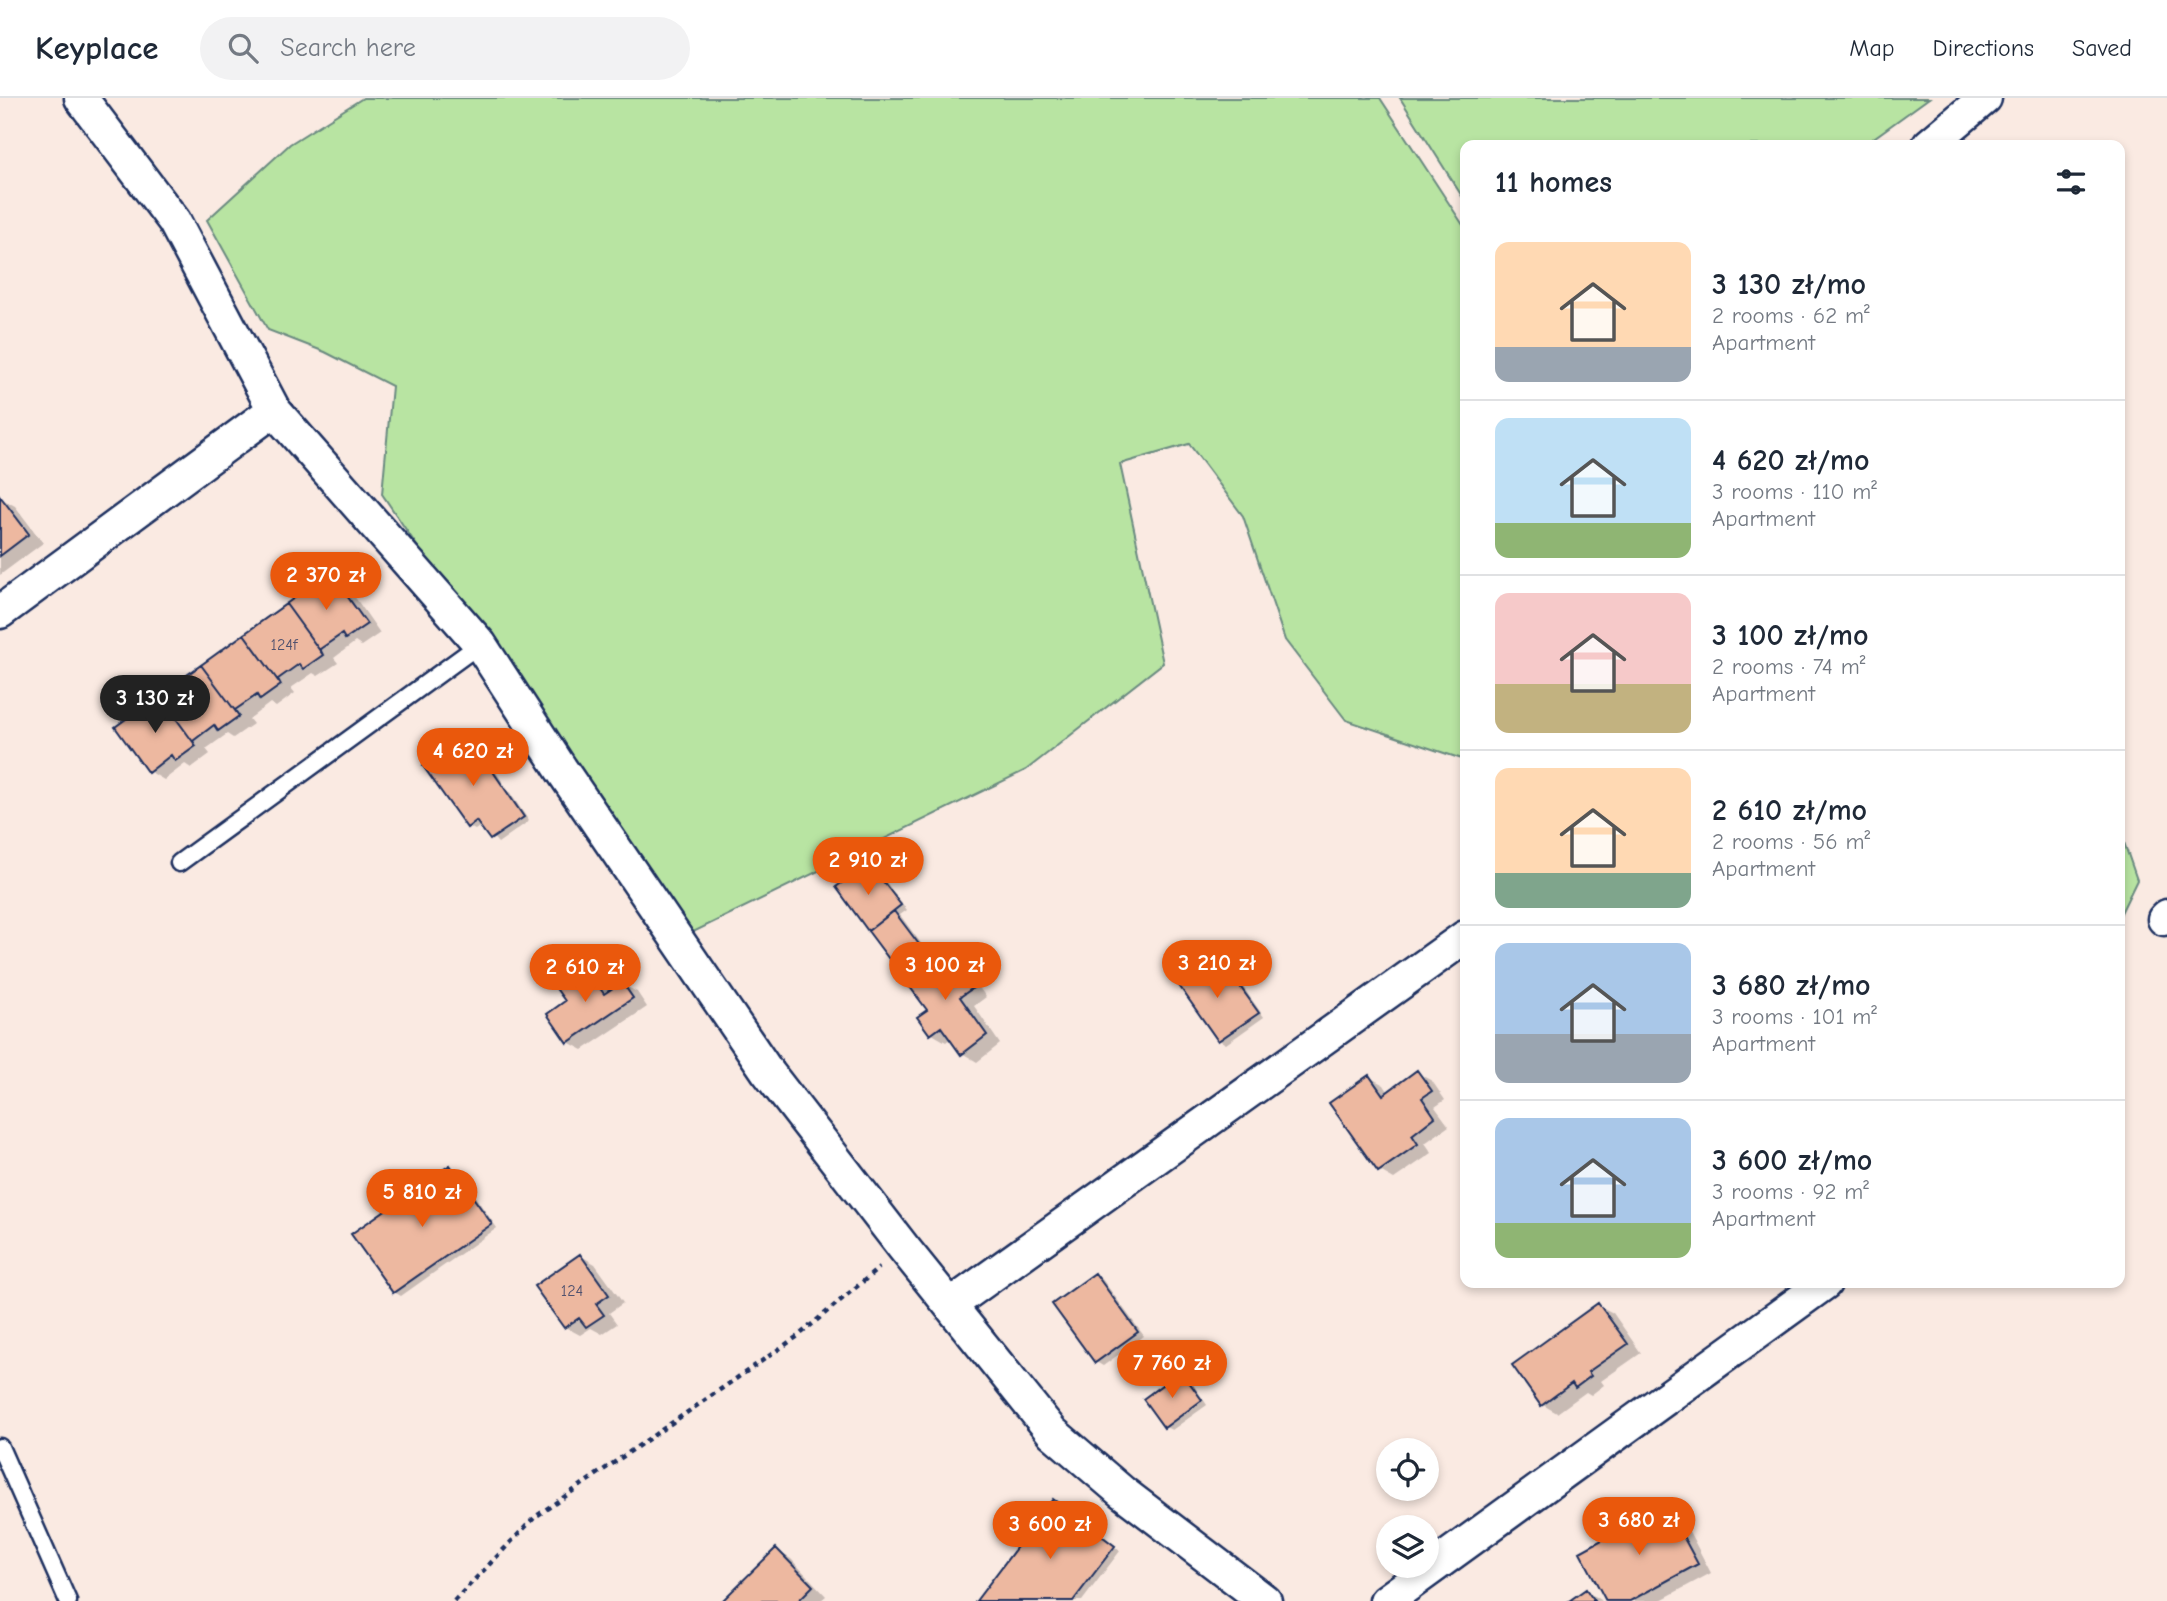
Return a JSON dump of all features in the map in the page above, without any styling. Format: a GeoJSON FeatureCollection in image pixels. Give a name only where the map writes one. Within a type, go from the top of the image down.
{"type":"FeatureCollection","features":[{"type":"Feature","properties":{"kind":"street"},"geometry":{"type":"LineString","coordinates":[[81,98],[174,221],[274,410],[480,644],[568,780],[767,1071],[903,1247],[952,1304],[1052,1432],[1122,1492],[1265,1601]]}},
{"type":"Feature","properties":{"kind":"street"},"geometry":{"type":"LineString","coordinates":[[1935,140],[1985,98]]}},
{"type":"Feature","properties":{"kind":"street"},"geometry":{"type":"LineString","coordinates":[[0,612],[274,410]]}},
{"type":"Feature","properties":{"kind":"street"},"geometry":{"type":"LineString","coordinates":[[952,1304],[1460,941]]}},
{"type":"Feature","properties":{"kind":"street"},"geometry":{"type":"LineString","coordinates":[[1386,1601],[1818,1288]]}},
{"type":"Feature","properties":{"kind":"lane"},"geometry":{"type":"LineString","coordinates":[[179,863],[480,644]]}},
{"type":"Feature","properties":{"kind":"lane"},"geometry":{"type":"LineString","coordinates":[[0,1447],[68,1601]]}},
{"type":"Feature","properties":{"kind":"path"},"geometry":{"type":"LineString","coordinates":[[454,1601],[535,1517],[798,1336],[903,1247]]}},
{"type":"Feature","properties":{"kind":"green space"},"geometry":{"type":"Polygon","coordinates":[[[363,98],[1380,98],[1460,220],[1460,758],[1346,720],[1285,640],[1243,516],[1189,444],[1120,464],[1163,663],[1026,770],[681,938],[382,494],[392,386],[325,352],[268,330],[207,220],[290,144],[363,98]]]}},
{"type":"Feature","properties":{"kind":"green space"},"geometry":{"type":"Polygon","coordinates":[[[1400,98],[1929,98],[1871,140],[1460,140],[1460,193],[1400,98]]]}},
{"type":"Feature","properties":{"kind":"green space"},"geometry":{"type":"Polygon","coordinates":[[[2125,845],[2137,880],[2125,905],[2125,845]]]}},
{"type":"Feature","properties":{"kind":"building"},"geometry":{"type":"Polygon","coordinates":[[[0,496],[29,534],[0,556],[0,496]]]}},
{"type":"Feature","properties":{"kind":"building"},"geometry":{"type":"Polygon","coordinates":[[[330,572],[367,624],[345,639],[342,634],[320,649],[323,655],[286,604],[330,572]]]}},
{"type":"Feature","properties":{"kind":"building"},"geometry":{"type":"Polygon","coordinates":[[[286,604],[323,655],[303,669],[299,664],[278,679],[281,685],[244,634],[286,604]]]}},
{"type":"Feature","properties":{"kind":"building"},"geometry":{"type":"Polygon","coordinates":[[[244,634],[281,685],[260,700],[257,695],[235,710],[239,716],[201,665],[244,634]]]}},
{"type":"Feature","properties":{"kind":"building"},"geometry":{"type":"Polygon","coordinates":[[[201,665],[239,716],[218,731],[214,725],[193,741],[196,746],[159,695],[201,665]]]}},
{"type":"Feature","properties":{"kind":"building"},"geometry":{"type":"Polygon","coordinates":[[[159,695],[196,746],[175,761],[171,755],[148,773],[115,727],[159,695]]]}},
{"type":"Feature","properties":{"kind":"building"},"geometry":{"type":"Polygon","coordinates":[[[468,735],[524,817],[490,840],[476,821],[467,828],[423,766],[438,755],[440,748],[446,744],[453,745],[468,735]]]}},
{"type":"Feature","properties":{"kind":"building"},"geometry":{"type":"Polygon","coordinates":[[[869,863],[901,905],[868,931],[836,887],[869,863]]]}},
{"type":"Feature","properties":{"kind":"building"},"geometry":{"type":"Polygon","coordinates":[[[894,911],[927,955],[901,975],[868,931],[894,911]]]}},
{"type":"Feature","properties":{"kind":"building"},"geometry":{"type":"Polygon","coordinates":[[[927,955],[939,971],[952,960],[973,988],[960,997],[987,1035],[961,1055],[941,1027],[930,1035],[917,1017],[927,1010],[901,975],[927,955]]]}},
{"type":"Feature","properties":{"kind":"building"},"geometry":{"type":"Polygon","coordinates":[[[1192,964],[1204,983],[1226,967],[1259,1013],[1218,1041],[1173,977],[1192,964]]]}},
{"type":"Feature","properties":{"kind":"building"},"geometry":{"type":"Polygon","coordinates":[[[585,967],[604,994],[622,982],[633,998],[567,1043],[547,1014],[565,1001],[555,987],[585,967]]]}},
{"type":"Feature","properties":{"kind":"building"},"geometry":{"type":"Polygon","coordinates":[[[1417,1070],[1432,1091],[1422,1098],[1435,1117],[1412,1135],[1418,1144],[1378,1172],[1329,1103],[1369,1075],[1383,1095],[1417,1070]]]}},
{"type":"Feature","properties":{"kind":"building"},"geometry":{"type":"Polygon","coordinates":[[[450,1165],[492,1224],[393,1293],[351,1234],[450,1165]]]}},
{"type":"Feature","properties":{"kind":"building"},"geometry":{"type":"Polygon","coordinates":[[[580,1254],[609,1295],[596,1304],[604,1315],[586,1327],[579,1318],[564,1328],[534,1286],[580,1254]]]}},
{"type":"Feature","properties":{"kind":"building"},"geometry":{"type":"Polygon","coordinates":[[[1095,1273],[1138,1332],[1095,1363],[1052,1304],[1095,1273]]]}},
{"type":"Feature","properties":{"kind":"building"},"geometry":{"type":"Polygon","coordinates":[[[1598,1303],[1628,1344],[1588,1372],[1591,1376],[1575,1388],[1572,1383],[1541,1406],[1512,1365],[1598,1303]]]}},
{"type":"Feature","properties":{"kind":"building"},"geometry":{"type":"Polygon","coordinates":[[[1181,1371],[1202,1400],[1164,1428],[1143,1399],[1181,1371]]]}},
{"type":"Feature","properties":{"kind":"building"},"geometry":{"type":"Polygon","coordinates":[[[1053,1499],[1115,1546],[1073,1601],[976,1601],[1053,1499]]]}},
{"type":"Feature","properties":{"kind":"building"},"geometry":{"type":"Polygon","coordinates":[[[1666,1505],[1698,1564],[1630,1601],[1606,1601],[1580,1552],[1666,1505]]]}},
{"type":"Feature","properties":{"kind":"building"},"geometry":{"type":"Polygon","coordinates":[[[776,1548],[813,1586],[798,1601],[722,1601],[776,1548]]]}},
{"type":"Feature","properties":{"kind":"building"},"geometry":{"type":"Polygon","coordinates":[[[1586,1589],[1594,1601],[1569,1601],[1586,1589]]]}}]}
